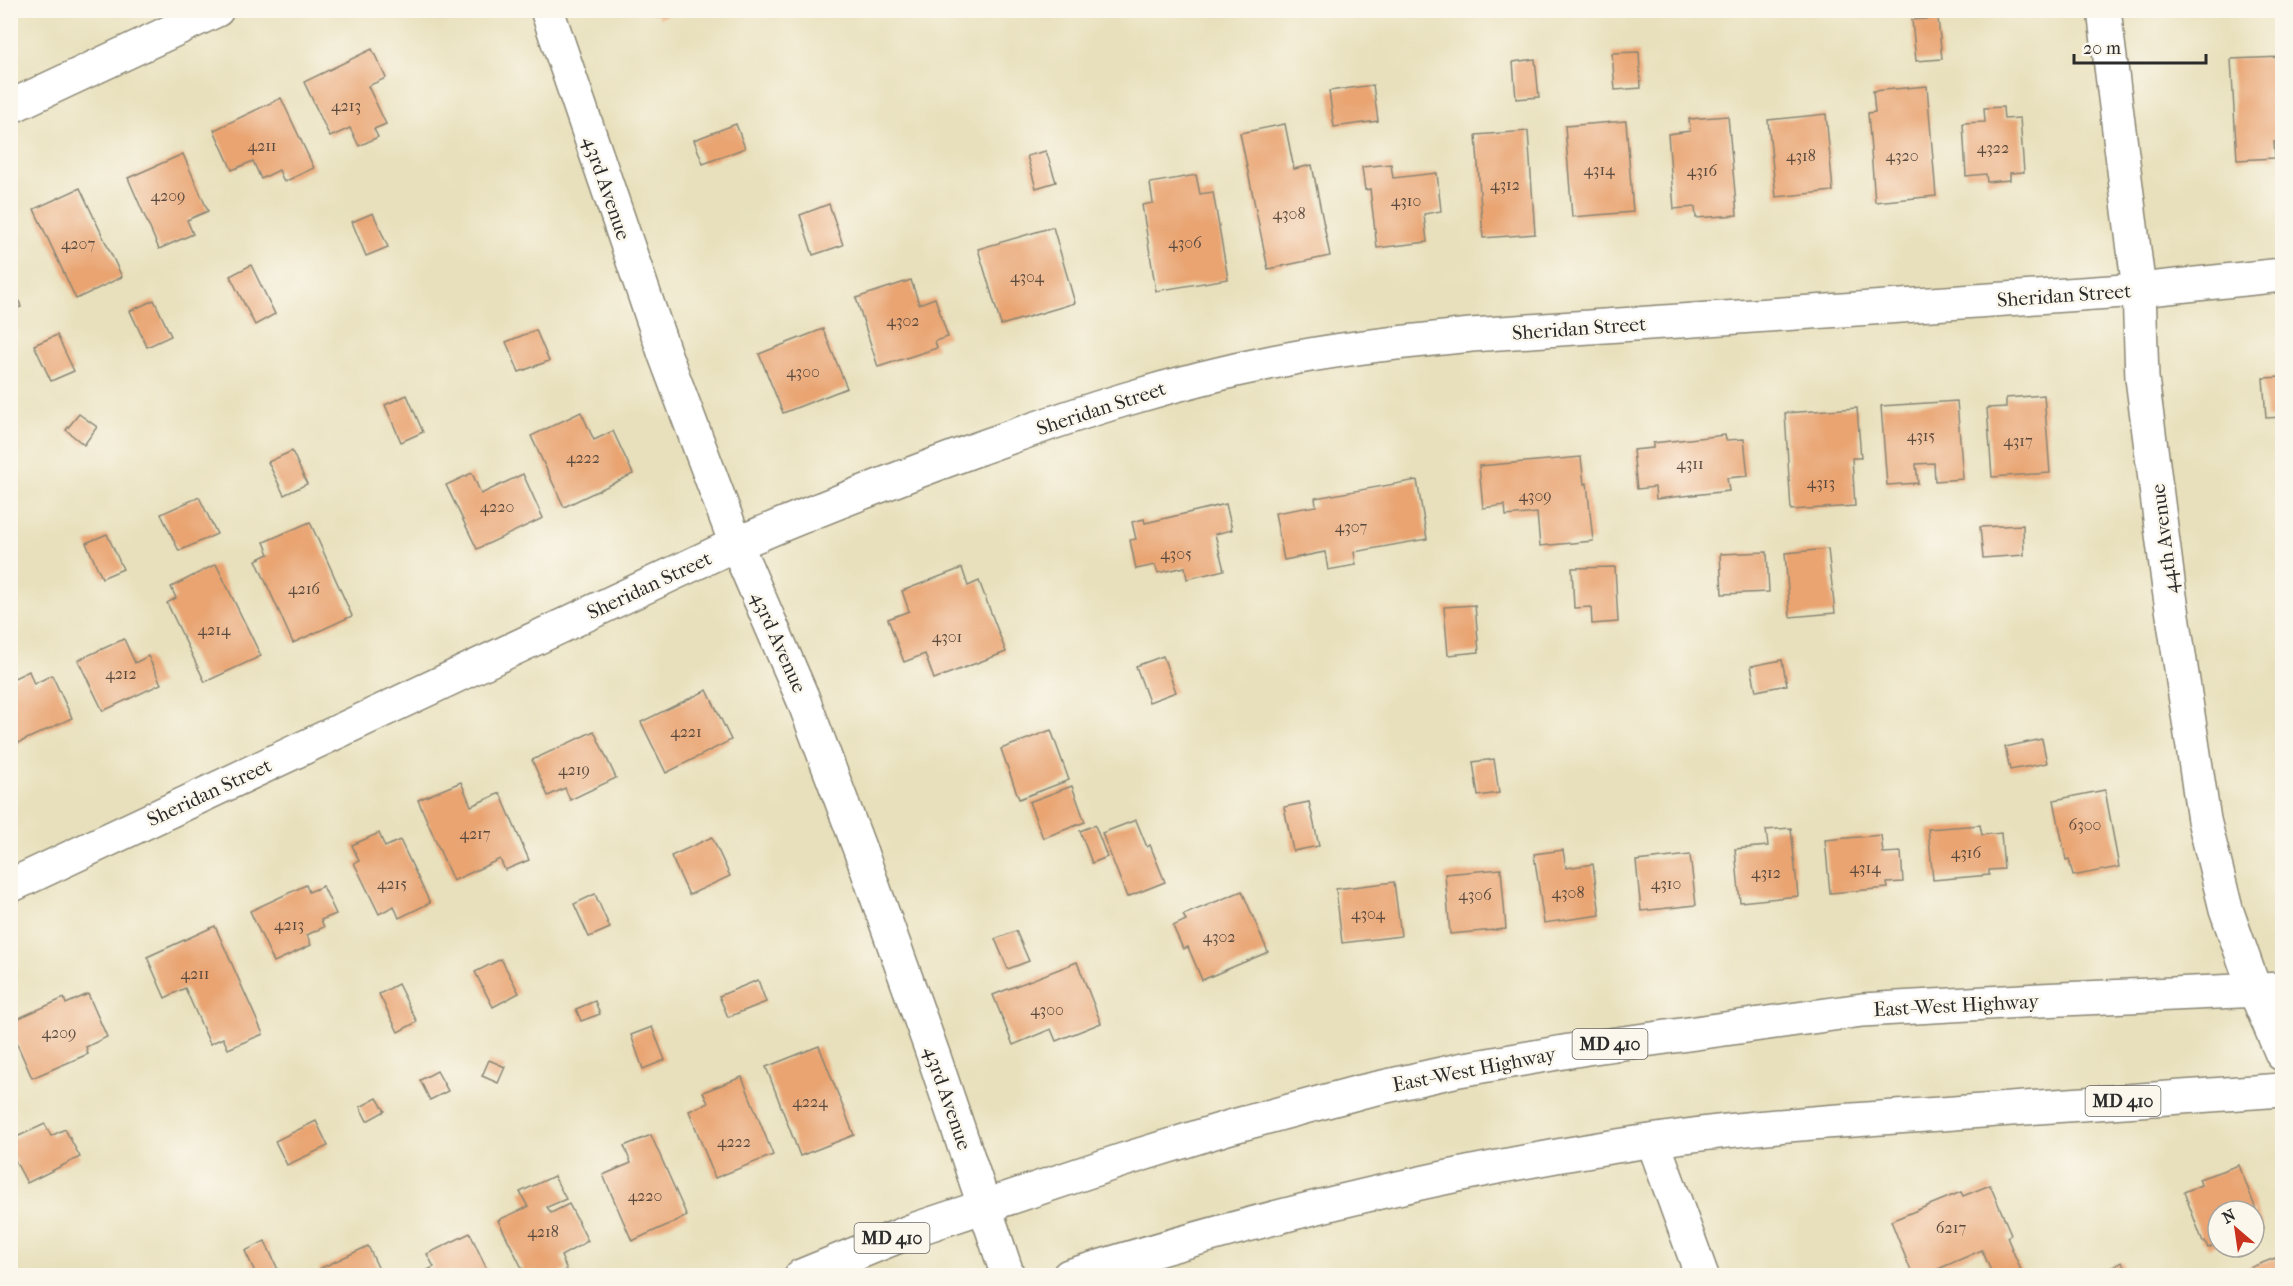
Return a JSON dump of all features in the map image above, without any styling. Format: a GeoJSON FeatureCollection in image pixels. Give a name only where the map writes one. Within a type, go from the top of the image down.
{"type":"FeatureCollection","features":[{"type":"Feature","properties":{"kind":"street"},"geometry":{"type":"LineString","coordinates":[[10,106],[217,10]]}},
{"type":"Feature","properties":{"kind":"street","name":"43rd Avenue"},"geometry":{"type":"LineString","coordinates":[[547,10],[665,355],[736,544],[803,699],[863,858],[1008,1275]]}},
{"type":"Feature","properties":{"kind":"street","name":"44th Avenue"},"geometry":{"type":"LineString","coordinates":[[2104,10],[2139,290],[2142,378],[2169,589],[2204,820],[2226,909],[2269,990],[2283,1054]]}},
{"type":"Feature","properties":{"kind":"street","name":"Sheridan Street"},"geometry":{"type":"LineString","coordinates":[[10,886],[736,544],[851,495],[1071,415],[1170,386],[1273,362],[1369,346],[1471,335],[2139,290],[2283,275]]}},
{"type":"Feature","properties":{"kind":"street","name":"East-West Highway"},"geometry":{"type":"LineString","coordinates":[[801,1275],[916,1229],[1230,1127],[1360,1092],[1459,1070],[1576,1050],[1862,1010],[2269,990]]}},
{"type":"Feature","properties":{"kind":"street","name":"MD 410"},"geometry":{"type":"LineString","coordinates":[[1069,1275],[1169,1246],[1376,1192],[1653,1141],[1835,1120],[2283,1090]]}},
{"type":"Feature","properties":{"kind":"street"},"geometry":{"type":"LineString","coordinates":[[1653,1141],[1702,1275]]}},
{"type":"Feature","properties":{"kind":"building"},"geometry":{"type":"Polygon","coordinates":[[[656,10],[679,10],[679,11],[659,18],[656,10]]]}},
{"type":"Feature","properties":{"kind":"building"},"geometry":{"type":"Polygon","coordinates":[[[1938,18],[1942,59],[1916,61],[1912,20],[1938,18]]]}},
{"type":"Feature","properties":{"kind":"building"},"geometry":{"type":"Polygon","coordinates":[[[372,49],[386,78],[368,86],[386,124],[374,129],[378,137],[359,146],[350,128],[330,137],[304,82],[372,49]]]}},
{"type":"Feature","properties":{"kind":"building"},"geometry":{"type":"Polygon","coordinates":[[[1639,52],[1641,88],[1615,90],[1612,53],[1639,52]]]}},
{"type":"Feature","properties":{"kind":"building"},"geometry":{"type":"Polygon","coordinates":[[[2282,57],[2282,141],[2274,142],[2275,158],[2237,160],[2231,59],[2282,57]]]}},
{"type":"Feature","properties":{"kind":"building"},"geometry":{"type":"Polygon","coordinates":[[[1535,59],[1539,97],[1516,99],[1513,62],[1535,59]]]}},
{"type":"Feature","properties":{"kind":"building"},"geometry":{"type":"Polygon","coordinates":[[[1373,85],[1378,121],[1334,127],[1329,91],[1373,85]]]}},
{"type":"Feature","properties":{"kind":"building"},"geometry":{"type":"Polygon","coordinates":[[[1927,86],[1936,196],[1875,202],[1868,113],[1875,112],[1873,91],[1927,86]]]}},
{"type":"Feature","properties":{"kind":"building"},"geometry":{"type":"Polygon","coordinates":[[[281,98],[314,168],[284,182],[279,170],[261,179],[253,161],[232,170],[214,130],[281,98]]]}},
{"type":"Feature","properties":{"kind":"building"},"geometry":{"type":"Polygon","coordinates":[[[2003,107],[2004,119],[2020,118],[2024,172],[2010,173],[2010,180],[1987,182],[1986,174],[1966,176],[1963,123],[1985,122],[1984,108],[2003,107]]]}},
{"type":"Feature","properties":{"kind":"building"},"geometry":{"type":"Polygon","coordinates":[[[1826,114],[1833,191],[1776,197],[1768,120],[1826,114]]]}},
{"type":"Feature","properties":{"kind":"building"},"geometry":{"type":"Polygon","coordinates":[[[1728,116],[1737,215],[1696,218],[1695,207],[1674,209],[1668,134],[1690,131],[1689,119],[1728,116]]]}},
{"type":"Feature","properties":{"kind":"building"},"geometry":{"type":"Polygon","coordinates":[[[1626,121],[1633,212],[1572,217],[1565,126],[1626,121]]]}},
{"type":"Feature","properties":{"kind":"building"},"geometry":{"type":"Polygon","coordinates":[[[736,124],[745,148],[703,164],[694,140],[736,124]]]}},
{"type":"Feature","properties":{"kind":"building"},"geometry":{"type":"Polygon","coordinates":[[[1285,124],[1294,169],[1312,165],[1330,256],[1268,269],[1240,133],[1285,124]]]}},
{"type":"Feature","properties":{"kind":"building"},"geometry":{"type":"Polygon","coordinates":[[[1528,131],[1535,234],[1483,238],[1476,135],[1528,131]]]}},
{"type":"Feature","properties":{"kind":"building"},"geometry":{"type":"Polygon","coordinates":[[[1046,151],[1056,182],[1036,188],[1027,156],[1046,151]]]}},
{"type":"Feature","properties":{"kind":"building"},"geometry":{"type":"Polygon","coordinates":[[[183,154],[208,211],[187,220],[193,234],[159,249],[128,178],[183,154]]]}},
{"type":"Feature","properties":{"kind":"building"},"geometry":{"type":"Polygon","coordinates":[[[1391,164],[1393,178],[1437,173],[1441,211],[1424,214],[1427,242],[1377,248],[1370,189],[1365,190],[1362,167],[1391,164]]]}},
{"type":"Feature","properties":{"kind":"building"},"geometry":{"type":"Polygon","coordinates":[[[1196,175],[1200,194],[1213,192],[1228,279],[1156,291],[1142,205],[1153,203],[1150,183],[1196,175]]]}},
{"type":"Feature","properties":{"kind":"building"},"geometry":{"type":"Polygon","coordinates":[[[80,188],[122,277],[76,299],[34,209],[80,188]]]}},
{"type":"Feature","properties":{"kind":"building"},"geometry":{"type":"Polygon","coordinates":[[[829,204],[843,245],[813,255],[800,215],[829,204]]]}},
{"type":"Feature","properties":{"kind":"building"},"geometry":{"type":"Polygon","coordinates":[[[373,213],[388,247],[366,256],[352,222],[373,213]]]}},
{"type":"Feature","properties":{"kind":"building"},"geometry":{"type":"Polygon","coordinates":[[[1053,227],[1075,303],[1001,325],[978,249],[1053,227]]]}},
{"type":"Feature","properties":{"kind":"building"},"geometry":{"type":"Polygon","coordinates":[[[251,265],[275,314],[255,325],[230,276],[251,265]]]}},
{"type":"Feature","properties":{"kind":"building"},"geometry":{"type":"Polygon","coordinates":[[[10,273],[21,307],[10,310],[10,273]]]}},
{"type":"Feature","properties":{"kind":"building"},"geometry":{"type":"Polygon","coordinates":[[[911,280],[919,304],[935,298],[948,337],[935,341],[937,348],[878,367],[856,298],[911,280]]]}},
{"type":"Feature","properties":{"kind":"building"},"geometry":{"type":"Polygon","coordinates":[[[154,300],[171,336],[147,347],[130,311],[154,300]]]}},
{"type":"Feature","properties":{"kind":"building"},"geometry":{"type":"Polygon","coordinates":[[[823,329],[847,388],[783,413],[759,354],[823,329]]]}},
{"type":"Feature","properties":{"kind":"building"},"geometry":{"type":"Polygon","coordinates":[[[536,330],[549,361],[519,372],[506,342],[536,330]]]}},
{"type":"Feature","properties":{"kind":"building"},"geometry":{"type":"Polygon","coordinates":[[[57,335],[74,371],[51,381],[34,345],[57,335]]]}},
{"type":"Feature","properties":{"kind":"building"},"geometry":{"type":"Polygon","coordinates":[[[2282,377],[2282,417],[2266,418],[2263,378],[2282,377]]]}},
{"type":"Feature","properties":{"kind":"building"},"geometry":{"type":"Polygon","coordinates":[[[407,395],[423,432],[401,442],[385,405],[407,395]]]}},
{"type":"Feature","properties":{"kind":"building"},"geometry":{"type":"Polygon","coordinates":[[[2044,395],[2050,473],[1992,477],[1987,408],[2006,407],[2006,398],[2044,395]]]}},
{"type":"Feature","properties":{"kind":"building"},"geometry":{"type":"Polygon","coordinates":[[[1957,401],[1963,479],[1935,481],[1934,463],[1916,464],[1918,483],[1887,485],[1881,406],[1957,401]]]}},
{"type":"Feature","properties":{"kind":"building"},"geometry":{"type":"Polygon","coordinates":[[[1857,408],[1861,458],[1852,458],[1855,506],[1791,510],[1785,413],[1857,408]]]}},
{"type":"Feature","properties":{"kind":"building"},"geometry":{"type":"Polygon","coordinates":[[[581,412],[594,440],[613,431],[633,474],[564,507],[531,436],[581,412]]]}},
{"type":"Feature","properties":{"kind":"building"},"geometry":{"type":"Polygon","coordinates":[[[79,414],[97,427],[84,445],[66,430],[79,414]]]}},
{"type":"Feature","properties":{"kind":"building"},"geometry":{"type":"Polygon","coordinates":[[[1725,435],[1726,440],[1744,439],[1748,476],[1727,478],[1729,491],[1656,499],[1655,487],[1637,489],[1633,450],[1653,448],[1653,443],[1725,435]]]}},
{"type":"Feature","properties":{"kind":"building"},"geometry":{"type":"Polygon","coordinates":[[[292,451],[307,484],[284,495],[268,462],[292,451]]]}},
{"type":"Feature","properties":{"kind":"building"},"geometry":{"type":"Polygon","coordinates":[[[1581,457],[1584,484],[1587,483],[1593,541],[1540,546],[1537,513],[1506,516],[1505,505],[1483,508],[1479,466],[1581,457]]]}},
{"type":"Feature","properties":{"kind":"building"},"geometry":{"type":"Polygon","coordinates":[[[472,473],[481,494],[523,474],[543,518],[477,549],[446,485],[472,473]]]}},
{"type":"Feature","properties":{"kind":"building"},"geometry":{"type":"Polygon","coordinates":[[[1417,480],[1427,539],[1354,552],[1356,565],[1328,570],[1325,552],[1284,560],[1275,513],[1316,506],[1315,498],[1417,480]]]}},
{"type":"Feature","properties":{"kind":"building"},"geometry":{"type":"Polygon","coordinates":[[[199,497],[217,534],[179,551],[161,514],[199,497]]]}},
{"type":"Feature","properties":{"kind":"building"},"geometry":{"type":"Polygon","coordinates":[[[1226,504],[1232,530],[1215,534],[1224,570],[1187,579],[1185,567],[1158,573],[1155,565],[1136,569],[1130,540],[1136,539],[1132,522],[1144,519],[1145,523],[1226,504]]]}},
{"type":"Feature","properties":{"kind":"building"},"geometry":{"type":"Polygon","coordinates":[[[310,522],[352,616],[293,643],[256,560],[269,554],[264,542],[310,522]]]}},
{"type":"Feature","properties":{"kind":"building"},"geometry":{"type":"Polygon","coordinates":[[[2023,525],[2024,555],[1983,558],[1980,527],[2023,525]]]}},
{"type":"Feature","properties":{"kind":"building"},"geometry":{"type":"Polygon","coordinates":[[[107,534],[123,569],[102,578],[86,543],[107,534]]]}},
{"type":"Feature","properties":{"kind":"building"},"geometry":{"type":"Polygon","coordinates":[[[1828,549],[1835,613],[1790,617],[1785,553],[1828,549]]]}},
{"type":"Feature","properties":{"kind":"building"},"geometry":{"type":"Polygon","coordinates":[[[1767,552],[1769,592],[1722,594],[1720,554],[1767,552]]]}},
{"type":"Feature","properties":{"kind":"building"},"geometry":{"type":"Polygon","coordinates":[[[216,564],[261,656],[205,682],[167,603],[176,598],[171,587],[216,564]]]}},
{"type":"Feature","properties":{"kind":"building"},"geometry":{"type":"Polygon","coordinates":[[[1615,567],[1618,622],[1592,624],[1591,607],[1574,608],[1572,568],[1615,567]]]}},
{"type":"Feature","properties":{"kind":"building"},"geometry":{"type":"Polygon","coordinates":[[[962,568],[968,586],[979,581],[1006,652],[934,679],[925,654],[904,662],[888,619],[909,611],[902,591],[962,568]]]}},
{"type":"Feature","properties":{"kind":"building"},"geometry":{"type":"Polygon","coordinates":[[[1475,605],[1479,652],[1448,655],[1444,607],[1475,605]]]}},
{"type":"Feature","properties":{"kind":"building"},"geometry":{"type":"Polygon","coordinates":[[[124,639],[135,663],[148,656],[161,684],[103,711],[78,660],[124,639]]]}},
{"type":"Feature","properties":{"kind":"building"},"geometry":{"type":"Polygon","coordinates":[[[1163,656],[1176,692],[1149,702],[1136,666],[1163,656]]]}},
{"type":"Feature","properties":{"kind":"building"},"geometry":{"type":"Polygon","coordinates":[[[1782,660],[1787,685],[1756,691],[1751,666],[1782,660]]]}},
{"type":"Feature","properties":{"kind":"building"},"geometry":{"type":"Polygon","coordinates":[[[29,671],[34,684],[52,675],[72,718],[14,745],[10,738],[10,680],[29,671]]]}},
{"type":"Feature","properties":{"kind":"building"},"geometry":{"type":"Polygon","coordinates":[[[707,690],[731,740],[666,773],[641,722],[707,690]]]}},
{"type":"Feature","properties":{"kind":"building"},"geometry":{"type":"Polygon","coordinates":[[[1051,730],[1069,780],[1019,799],[1001,749],[1051,730]]]}},
{"type":"Feature","properties":{"kind":"building"},"geometry":{"type":"Polygon","coordinates":[[[594,731],[616,778],[570,800],[565,788],[548,796],[532,760],[594,731]]]}},
{"type":"Feature","properties":{"kind":"building"},"geometry":{"type":"Polygon","coordinates":[[[2042,739],[2047,763],[2010,770],[2005,747],[2042,739]]]}},
{"type":"Feature","properties":{"kind":"building"},"geometry":{"type":"Polygon","coordinates":[[[1494,759],[1499,793],[1478,796],[1473,762],[1494,759]]]}},
{"type":"Feature","properties":{"kind":"building"},"geometry":{"type":"Polygon","coordinates":[[[461,782],[471,806],[500,793],[529,860],[505,870],[500,859],[453,881],[418,800],[461,782]]]}},
{"type":"Feature","properties":{"kind":"building"},"geometry":{"type":"Polygon","coordinates":[[[1072,786],[1085,822],[1043,838],[1029,802],[1072,786]]]}},
{"type":"Feature","properties":{"kind":"building"},"geometry":{"type":"Polygon","coordinates":[[[2105,790],[2119,867],[2073,876],[2069,859],[2066,860],[2054,800],[2105,790]]]}},
{"type":"Feature","properties":{"kind":"building"},"geometry":{"type":"Polygon","coordinates":[[[1309,802],[1319,846],[1293,851],[1284,807],[1309,802]]]}},
{"type":"Feature","properties":{"kind":"building"},"geometry":{"type":"Polygon","coordinates":[[[1136,820],[1147,847],[1150,845],[1165,882],[1127,897],[1102,833],[1136,820]]]}},
{"type":"Feature","properties":{"kind":"building"},"geometry":{"type":"Polygon","coordinates":[[[1095,825],[1107,857],[1092,863],[1080,831],[1095,825]]]}},
{"type":"Feature","properties":{"kind":"building"},"geometry":{"type":"Polygon","coordinates":[[[1980,825],[1982,835],[2001,833],[2004,869],[1989,870],[1989,875],[1933,880],[1928,829],[1980,825]]]}},
{"type":"Feature","properties":{"kind":"building"},"geometry":{"type":"Polygon","coordinates":[[[1791,828],[1798,896],[1740,902],[1735,849],[1768,846],[1766,830],[1791,828]]]}},
{"type":"Feature","properties":{"kind":"building"},"geometry":{"type":"Polygon","coordinates":[[[379,833],[385,847],[400,840],[430,903],[399,918],[394,906],[379,914],[354,863],[359,861],[352,845],[379,833]]]}},
{"type":"Feature","properties":{"kind":"building"},"geometry":{"type":"Polygon","coordinates":[[[1881,835],[1883,853],[1901,852],[1903,882],[1887,883],[1888,888],[1830,893],[1825,840],[1881,835]]]}},
{"type":"Feature","properties":{"kind":"building"},"geometry":{"type":"Polygon","coordinates":[[[712,837],[730,876],[689,895],[671,856],[712,837]]]}},
{"type":"Feature","properties":{"kind":"building"},"geometry":{"type":"Polygon","coordinates":[[[1563,850],[1566,868],[1593,864],[1600,915],[1544,923],[1534,854],[1563,850]]]}},
{"type":"Feature","properties":{"kind":"building"},"geometry":{"type":"Polygon","coordinates":[[[1690,855],[1696,905],[1641,911],[1636,861],[1690,855]]]}},
{"type":"Feature","properties":{"kind":"building"},"geometry":{"type":"Polygon","coordinates":[[[1501,869],[1506,929],[1450,934],[1445,874],[1501,869]]]}},
{"type":"Feature","properties":{"kind":"building"},"geometry":{"type":"Polygon","coordinates":[[[1394,882],[1401,936],[1342,943],[1336,889],[1394,882]]]}},
{"type":"Feature","properties":{"kind":"building"},"geometry":{"type":"Polygon","coordinates":[[[306,885],[309,892],[323,886],[336,914],[321,920],[324,927],[307,935],[311,945],[274,962],[250,911],[306,885]]]}},
{"type":"Feature","properties":{"kind":"building"},"geometry":{"type":"Polygon","coordinates":[[[1242,891],[1268,952],[1202,980],[1188,947],[1183,949],[1173,926],[1186,920],[1183,915],[1242,891]]]}},
{"type":"Feature","properties":{"kind":"building"},"geometry":{"type":"Polygon","coordinates":[[[595,894],[610,928],[589,937],[574,904],[595,894]]]}},
{"type":"Feature","properties":{"kind":"building"},"geometry":{"type":"Polygon","coordinates":[[[215,926],[263,1034],[228,1049],[223,1038],[210,1044],[185,988],[165,998],[147,957],[215,926]]]}},
{"type":"Feature","properties":{"kind":"building"},"geometry":{"type":"Polygon","coordinates":[[[1016,931],[1029,961],[1008,969],[995,939],[1016,931]]]}},
{"type":"Feature","properties":{"kind":"building"},"geometry":{"type":"Polygon","coordinates":[[[501,959],[519,993],[493,1007],[475,972],[501,959]]]}},
{"type":"Feature","properties":{"kind":"building"},"geometry":{"type":"Polygon","coordinates":[[[1077,962],[1101,1023],[1056,1041],[1051,1029],[1013,1045],[993,995],[1077,962]]]}},
{"type":"Feature","properties":{"kind":"building"},"geometry":{"type":"Polygon","coordinates":[[[758,980],[766,1002],[728,1017],[719,996],[758,980]]]}},
{"type":"Feature","properties":{"kind":"building"},"geometry":{"type":"Polygon","coordinates":[[[398,984],[417,1022],[398,1032],[379,994],[398,984]]]}},
{"type":"Feature","properties":{"kind":"building"},"geometry":{"type":"Polygon","coordinates":[[[88,994],[107,1037],[86,1047],[88,1054],[32,1078],[10,1028],[10,1022],[64,998],[66,1004],[88,994]]]}},
{"type":"Feature","properties":{"kind":"building"},"geometry":{"type":"Polygon","coordinates":[[[595,1001],[600,1014],[581,1021],[576,1009],[595,1001]]]}},
{"type":"Feature","properties":{"kind":"building"},"geometry":{"type":"Polygon","coordinates":[[[652,1027],[665,1060],[643,1069],[631,1035],[652,1027]]]}},
{"type":"Feature","properties":{"kind":"building"},"geometry":{"type":"Polygon","coordinates":[[[819,1046],[854,1135],[800,1156],[766,1067],[819,1046]]]}},
{"type":"Feature","properties":{"kind":"building"},"geometry":{"type":"Polygon","coordinates":[[[489,1060],[505,1067],[498,1083],[482,1076],[489,1060]]]}},
{"type":"Feature","properties":{"kind":"building"},"geometry":{"type":"Polygon","coordinates":[[[437,1071],[448,1091],[430,1100],[420,1080],[437,1071]]]}},
{"type":"Feature","properties":{"kind":"building"},"geometry":{"type":"Polygon","coordinates":[[[742,1077],[773,1155],[715,1178],[689,1111],[708,1103],[703,1092],[742,1077]]]}},
{"type":"Feature","properties":{"kind":"building"},"geometry":{"type":"Polygon","coordinates":[[[377,1098],[385,1111],[367,1121],[360,1107],[377,1098]]]}},
{"type":"Feature","properties":{"kind":"building"},"geometry":{"type":"Polygon","coordinates":[[[316,1121],[328,1146],[287,1165],[275,1141],[316,1121]]]}},
{"type":"Feature","properties":{"kind":"building"},"geometry":{"type":"Polygon","coordinates":[[[45,1124],[51,1136],[65,1129],[80,1157],[27,1183],[10,1151],[10,1140],[45,1124]]]}},
{"type":"Feature","properties":{"kind":"building"},"geometry":{"type":"Polygon","coordinates":[[[651,1135],[687,1216],[632,1241],[603,1175],[631,1163],[624,1146],[651,1135]]]}},
{"type":"Feature","properties":{"kind":"building"},"geometry":{"type":"Polygon","coordinates":[[[2239,1165],[2252,1199],[2206,1199],[2206,1243],[2203,1242],[2184,1192],[2201,1185],[2199,1179],[2239,1165]]]}},
{"type":"Feature","properties":{"kind":"building"},"geometry":{"type":"Polygon","coordinates":[[[554,1176],[566,1199],[547,1207],[551,1213],[569,1204],[588,1241],[561,1256],[567,1270],[556,1276],[535,1276],[532,1270],[525,1274],[498,1220],[528,1207],[520,1192],[554,1176]]]}},
{"type":"Feature","properties":{"kind":"building"},"geometry":{"type":"Polygon","coordinates":[[[1990,1185],[2011,1234],[2007,1237],[2023,1275],[1993,1276],[1982,1250],[1922,1276],[1913,1276],[1891,1221],[1961,1192],[1963,1196],[1990,1185]]]}},
{"type":"Feature","properties":{"kind":"building"},"geometry":{"type":"Polygon","coordinates":[[[470,1233],[490,1276],[415,1276],[434,1267],[427,1254],[470,1233]]]}},
{"type":"Feature","properties":{"kind":"building"},"geometry":{"type":"Polygon","coordinates":[[[265,1241],[279,1272],[271,1276],[257,1276],[245,1251],[265,1241]]]}},
{"type":"Feature","properties":{"kind":"building"},"geometry":{"type":"Polygon","coordinates":[[[368,1246],[382,1276],[323,1276],[319,1269],[368,1246]]]}},
{"type":"Feature","properties":{"kind":"building"},"geometry":{"type":"Polygon","coordinates":[[[2275,1258],[2282,1276],[2231,1276],[2231,1275],[2275,1258]]]}},
{"type":"Feature","properties":{"kind":"building"},"geometry":{"type":"Polygon","coordinates":[[[2122,1262],[2128,1276],[2103,1276],[2101,1272],[2122,1262]]]}}]}
